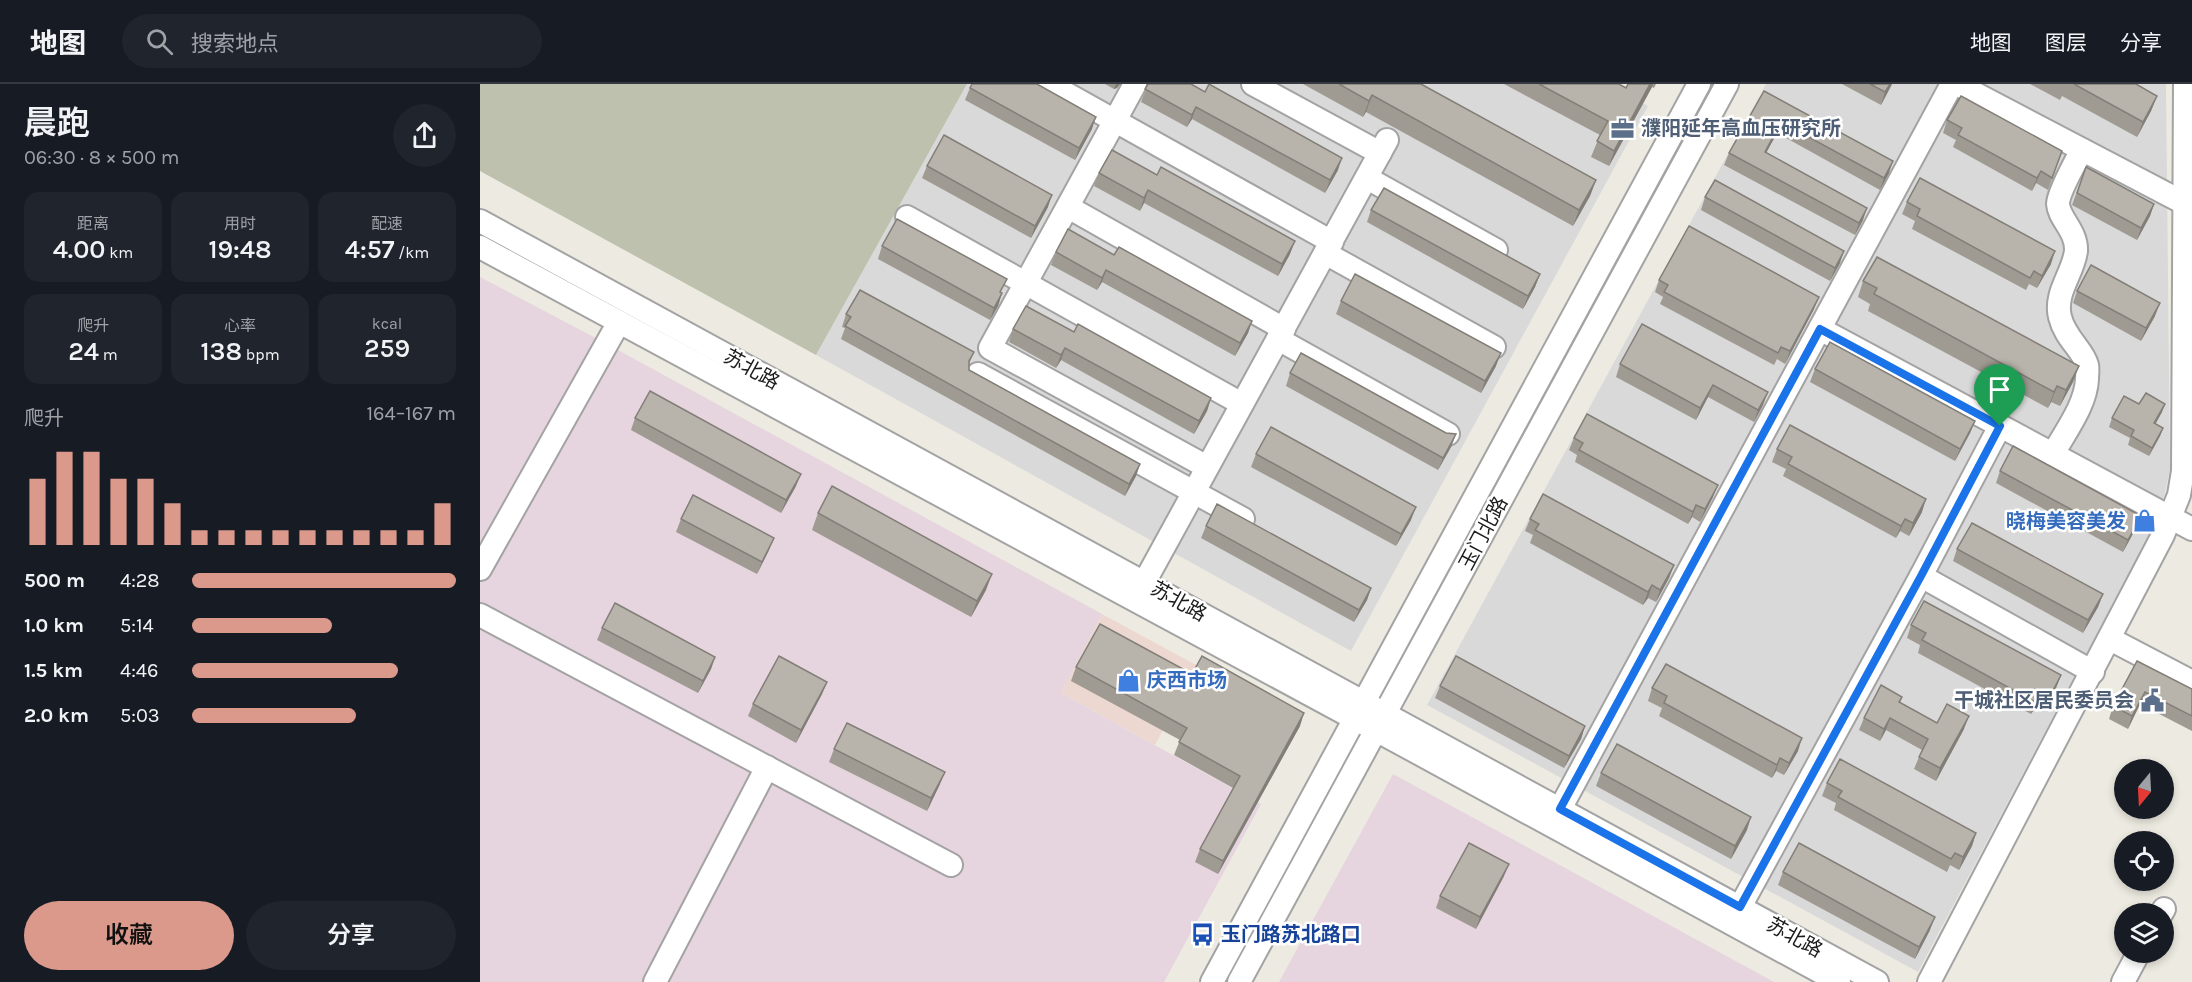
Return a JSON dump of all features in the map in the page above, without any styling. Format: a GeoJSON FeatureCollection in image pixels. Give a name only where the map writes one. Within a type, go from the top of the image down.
{"type":"FeatureCollection","features":[{"type":"Feature","properties":{"kind":"street"},"geometry":{"type":"LineString","coordinates":[[1049,84],[1494,347]]}},
{"type":"Feature","properties":{"kind":"street"},"geometry":{"type":"LineString","coordinates":[[1135,84],[990,348],[1207,467]]}},
{"type":"Feature","properties":{"kind":"street"},"geometry":{"type":"LineString","coordinates":[[1144,583],[1384,147],[1253,84]]}},
{"type":"Feature","properties":{"kind":"street","name":"玉门北路"},"geometry":{"type":"LineString","coordinates":[[1212,982],[1699,84]]}},
{"type":"Feature","properties":{"kind":"street","name":"玉门北路"},"geometry":{"type":"LineString","coordinates":[[1239,982],[1727,84]]}},
{"type":"Feature","properties":{"kind":"street"},"geometry":{"type":"LineString","coordinates":[[1560,809],[1952,84]]}},
{"type":"Feature","properties":{"kind":"street"},"geometry":{"type":"LineString","coordinates":[[1957,84],[2184,203]]}},
{"type":"Feature","properties":{"kind":"street"},"geometry":{"type":"LineString","coordinates":[[1929,982],[2110,639],[2171,518],[2179,495],[2183,471],[2186,84]]}},
{"type":"Feature","properties":{"kind":"street"},"geometry":{"type":"LineString","coordinates":[[2053,454],[2083,399],[2087,382],[2087,365],[2065,333],[2059,315],[2059,297],[2076,250],[2072,230],[2058,204],[2068,176],[2082,150]]}},
{"type":"Feature","properties":{"kind":"street"},"geometry":{"type":"LineString","coordinates":[[1366,178],[1519,262]]}},
{"type":"Feature","properties":{"kind":"street"},"geometry":{"type":"LineString","coordinates":[[1068,207],[1448,434]]}},
{"type":"Feature","properties":{"kind":"street"},"geometry":{"type":"LineString","coordinates":[[907,217],[1242,404]]}},
{"type":"Feature","properties":{"kind":"street","name":"苏北路"},"geometry":{"type":"LineString","coordinates":[[480,222],[1144,583],[1359,710]]}},
{"type":"Feature","properties":{"kind":"street","name":"苏北路"},"geometry":{"type":"LineString","coordinates":[[480,247],[1359,710],[1839,982]]}},
{"type":"Feature","properties":{"kind":"street"},"geometry":{"type":"LineString","coordinates":[[480,569],[619,322]]}},
{"type":"Feature","properties":{"kind":"street"},"geometry":{"type":"LineString","coordinates":[[1820,329],[2192,529]]}},
{"type":"Feature","properties":{"kind":"street"},"geometry":{"type":"LineString","coordinates":[[978,374],[1257,526]]}},
{"type":"Feature","properties":{"kind":"street"},"geometry":{"type":"LineString","coordinates":[[1740,907],[1921,576],[2000,426]]}},
{"type":"Feature","properties":{"kind":"street"},"geometry":{"type":"LineString","coordinates":[[1921,576],[2093,672]]}},
{"type":"Feature","properties":{"kind":"street"},"geometry":{"type":"LineString","coordinates":[[480,615],[951,866]]}},
{"type":"Feature","properties":{"kind":"street"},"geometry":{"type":"LineString","coordinates":[[2110,639],[2192,682]]}},
{"type":"Feature","properties":{"kind":"street","name":"苏北路"},"geometry":{"type":"LineString","coordinates":[[1381,722],[1560,809],[1877,982]]}},
{"type":"Feature","properties":{"kind":"street"},"geometry":{"type":"LineString","coordinates":[[655,982],[767,767]]}},
{"type":"Feature","properties":{"kind":"street"},"geometry":{"type":"LineString","coordinates":[[2123,982],[2133,963]]}},
{"type":"Feature","properties":{"kind":"shaded area"},"geometry":{"type":"Polygon","coordinates":[[[480,84],[967,84],[816,355],[480,171],[480,84]]]}},
{"type":"Feature","properties":{"kind":"shaded area"},"geometry":{"type":"Polygon","coordinates":[[[967,84],[1607,84],[1648,106],[1351,651],[816,355],[967,84]]]}},
{"type":"Feature","properties":{"kind":"shaded area"},"geometry":{"type":"Polygon","coordinates":[[[1766,84],[2166,84],[2170,469],[2165,493],[2155,524],[1918,972],[1427,705],[1766,84]]]}},
{"type":"Feature","properties":{"kind":"shaded area"},"geometry":{"type":"Polygon","coordinates":[[[480,277],[1102,614],[1061,693],[1261,804],[1164,982],[480,982],[480,277]]]}},
{"type":"Feature","properties":{"kind":"shaded area","name":"庆西市场"},"geometry":{"type":"Polygon","coordinates":[[[1102,614],[1198,666],[1155,745],[1061,693],[1102,614]]]}},
{"type":"Feature","properties":{"kind":"shaded area"},"geometry":{"type":"Polygon","coordinates":[[[1393,774],[1774,982],[1279,982],[1393,774]]]}},
{"type":"Feature","properties":{"kind":"building"},"geometry":{"type":"Polygon","coordinates":[[[972,84],[1037,84],[1096,117],[1079,148],[970,88],[972,84]]]}},
{"type":"Feature","properties":{"kind":"building"},"geometry":{"type":"Polygon","coordinates":[[[1148,84],[1191,84],[1205,92],[1209,84],[1342,158],[1330,180],[1196,107],[1192,115],[1145,89],[1148,84]]]}},
{"type":"Feature","properties":{"kind":"building"},"geometry":{"type":"Polygon","coordinates":[[[1339,84],[1421,84],[1596,180],[1579,210],[1372,95],[1369,101],[1339,84]]]}},
{"type":"Feature","properties":{"kind":"building"},"geometry":{"type":"Polygon","coordinates":[[[1539,84],[1619,84],[1626,88],[1628,84],[1650,84],[1614,151],[1597,141],[1608,121],[1539,84]]]}},
{"type":"Feature","properties":{"kind":"building"},"geometry":{"type":"Polygon","coordinates":[[[1870,84],[1890,84],[1885,92],[1870,84]]]}},
{"type":"Feature","properties":{"kind":"building"},"geometry":{"type":"Polygon","coordinates":[[[2074,84],[2136,84],[2157,96],[2143,122],[2074,84]]]}},
{"type":"Feature","properties":{"kind":"building"},"geometry":{"type":"Polygon","coordinates":[[[1764,91],[1893,161],[1884,178],[1781,122],[1765,152],[1867,208],[1859,223],[1729,153],[1764,91]]]}},
{"type":"Feature","properties":{"kind":"building"},"geometry":{"type":"Polygon","coordinates":[[[1961,96],[2062,151],[2052,178],[2041,171],[2037,178],[1958,135],[1962,128],[1947,120],[1961,96]]]}},
{"type":"Feature","properties":{"kind":"building"},"geometry":{"type":"Polygon","coordinates":[[[944,135],[1052,195],[1035,226],[927,166],[944,135]]]}},
{"type":"Feature","properties":{"kind":"building"},"geometry":{"type":"Polygon","coordinates":[[[1112,150],[1157,175],[1161,167],[1295,241],[1282,264],[1148,190],[1144,198],[1099,173],[1112,150]]]}},
{"type":"Feature","properties":{"kind":"building"},"geometry":{"type":"Polygon","coordinates":[[[2086,167],[2154,204],[2141,228],[2077,193],[2086,167]]]}},
{"type":"Feature","properties":{"kind":"building"},"geometry":{"type":"Polygon","coordinates":[[[1920,178],[2055,251],[2042,276],[2034,271],[2030,278],[1917,216],[1920,209],[1907,202],[1920,178]]]}},
{"type":"Feature","properties":{"kind":"building"},"geometry":{"type":"Polygon","coordinates":[[[1715,180],[1844,251],[1835,268],[1705,197],[1715,180]]]}},
{"type":"Feature","properties":{"kind":"building"},"geometry":{"type":"Polygon","coordinates":[[[1384,188],[1540,274],[1528,296],[1371,210],[1384,188]]]}},
{"type":"Feature","properties":{"kind":"building"},"geometry":{"type":"Polygon","coordinates":[[[897,219],[1007,279],[994,308],[882,246],[897,219]]]}},
{"type":"Feature","properties":{"kind":"building"},"geometry":{"type":"Polygon","coordinates":[[[1689,226],[1819,297],[1790,351],[1781,347],[1778,353],[1664,292],[1668,285],[1659,280],[1689,226]]]}},
{"type":"Feature","properties":{"kind":"building"},"geometry":{"type":"Polygon","coordinates":[[[1068,229],[1114,255],[1119,247],[1252,321],[1240,343],[1106,270],[1102,278],[1056,252],[1068,229]]]}},
{"type":"Feature","properties":{"kind":"building"},"geometry":{"type":"Polygon","coordinates":[[[1877,257],[2079,366],[2066,390],[2057,386],[2054,392],[1874,294],[1877,288],[1863,281],[1877,257]]]}},
{"type":"Feature","properties":{"kind":"building"},"geometry":{"type":"Polygon","coordinates":[[[2091,265],[2160,303],[2146,328],[2077,291],[2091,265]]]}},
{"type":"Feature","properties":{"kind":"building"},"geometry":{"type":"Polygon","coordinates":[[[1355,274],[1501,353],[1485,381],[1341,301],[1355,274]]]}},
{"type":"Feature","properties":{"kind":"building"},"geometry":{"type":"Polygon","coordinates":[[[860,290],[974,352],[969,361],[969,370],[1140,464],[1129,484],[845,326],[851,317],[846,314],[860,290]]]}},
{"type":"Feature","properties":{"kind":"building"},"geometry":{"type":"Polygon","coordinates":[[[1026,306],[1074,332],[1078,324],[1211,398],[1199,421],[1065,348],[1061,355],[1013,329],[1026,306]]]}},
{"type":"Feature","properties":{"kind":"building"},"geometry":{"type":"Polygon","coordinates":[[[1642,324],[1768,392],[1758,410],[1713,385],[1700,408],[1620,364],[1642,324]]]}},
{"type":"Feature","properties":{"kind":"building"},"geometry":{"type":"Polygon","coordinates":[[[1830,342],[1975,421],[1960,449],[1815,369],[1830,342]]]}},
{"type":"Feature","properties":{"kind":"building"},"geometry":{"type":"Polygon","coordinates":[[[1301,353],[1446,433],[1456,434],[1443,458],[1290,373],[1301,353]]]}},
{"type":"Feature","properties":{"kind":"building"},"geometry":{"type":"Polygon","coordinates":[[[650,391],[801,474],[786,500],[635,418],[650,391]]]}},
{"type":"Feature","properties":{"kind":"building"},"geometry":{"type":"Polygon","coordinates":[[[2146,393],[2165,404],[2154,423],[2163,428],[2152,448],[2131,436],[2134,430],[2112,418],[2124,396],[2139,404],[2146,393]]]}},
{"type":"Feature","properties":{"kind":"building"},"geometry":{"type":"Polygon","coordinates":[[[1587,414],[1718,485],[1705,509],[1696,505],[1693,512],[1579,450],[1583,443],[1574,438],[1587,414]]]}},
{"type":"Feature","properties":{"kind":"building"},"geometry":{"type":"Polygon","coordinates":[[[1790,425],[1926,499],[1913,523],[1905,519],[1901,526],[1788,464],[1792,457],[1777,449],[1790,425]]]}},
{"type":"Feature","properties":{"kind":"building"},"geometry":{"type":"Polygon","coordinates":[[[1271,427],[1416,507],[1401,534],[1256,454],[1271,427]]]}},
{"type":"Feature","properties":{"kind":"building"},"geometry":{"type":"Polygon","coordinates":[[[2013,446],[2141,516],[2128,540],[2000,471],[2013,446]]]}},
{"type":"Feature","properties":{"kind":"building"},"geometry":{"type":"Polygon","coordinates":[[[832,486],[992,574],[977,601],[818,513],[832,486]]]}},
{"type":"Feature","properties":{"kind":"building"},"geometry":{"type":"Polygon","coordinates":[[[1543,494],[1674,565],[1660,590],[1652,585],[1648,592],[1535,530],[1539,524],[1530,519],[1543,494]]]}},
{"type":"Feature","properties":{"kind":"building"},"geometry":{"type":"Polygon","coordinates":[[[693,495],[774,538],[762,562],[681,519],[693,495]]]}},
{"type":"Feature","properties":{"kind":"building"},"geometry":{"type":"Polygon","coordinates":[[[1217,504],[1371,588],[1359,610],[1206,526],[1217,504]]]}},
{"type":"Feature","properties":{"kind":"building"},"geometry":{"type":"Polygon","coordinates":[[[1972,523],[2103,594],[2088,620],[1957,549],[1972,523]]]}},
{"type":"Feature","properties":{"kind":"building"},"geometry":{"type":"Polygon","coordinates":[[[1924,601],[2061,675],[2048,700],[2039,695],[2035,702],[1922,640],[1926,633],[1911,625],[1924,601]]]}},
{"type":"Feature","properties":{"kind":"building"},"geometry":{"type":"Polygon","coordinates":[[[615,603],[715,657],[703,681],[602,628],[615,603]]]}},
{"type":"Feature","properties":{"kind":"building"},"geometry":{"type":"Polygon","coordinates":[[[1100,624],[1192,674],[1202,656],[1304,713],[1223,861],[1200,849],[1240,776],[1179,742],[1187,728],[1076,667],[1100,624]]]}},
{"type":"Feature","properties":{"kind":"building"},"geometry":{"type":"Polygon","coordinates":[[[779,656],[827,682],[801,730],[753,704],[779,656]]]}},
{"type":"Feature","properties":{"kind":"building"},"geometry":{"type":"Polygon","coordinates":[[[1456,656],[1585,726],[1569,756],[1440,686],[1456,656]]]}},
{"type":"Feature","properties":{"kind":"building"},"geometry":{"type":"Polygon","coordinates":[[[2137,661],[2192,689],[2192,716],[2145,692],[2132,716],[2113,706],[2137,661]]]}},
{"type":"Feature","properties":{"kind":"building"},"geometry":{"type":"Polygon","coordinates":[[[1666,664],[1802,738],[1789,763],[1780,758],[1777,765],[1664,703],[1667,696],[1652,688],[1666,664]]]}},
{"type":"Feature","properties":{"kind":"building"},"geometry":{"type":"Polygon","coordinates":[[[1881,685],[1902,697],[1899,702],[1937,723],[1947,704],[1969,716],[1940,768],[1919,757],[1928,739],[1890,718],[1884,729],[1864,718],[1881,685]]]}},
{"type":"Feature","properties":{"kind":"building"},"geometry":{"type":"Polygon","coordinates":[[[847,723],[945,772],[931,798],[834,749],[847,723]]]}},
{"type":"Feature","properties":{"kind":"building"},"geometry":{"type":"Polygon","coordinates":[[[1617,744],[1751,817],[1735,846],[1601,773],[1617,744]]]}},
{"type":"Feature","properties":{"kind":"building"},"geometry":{"type":"Polygon","coordinates":[[[1840,759],[1976,833],[1963,857],[1955,853],[1951,859],[1838,797],[1842,791],[1827,783],[1840,759]]]}},
{"type":"Feature","properties":{"kind":"building"},"geometry":{"type":"Polygon","coordinates":[[[1469,843],[1509,864],[1480,917],[1440,896],[1469,843]]]}},
{"type":"Feature","properties":{"kind":"building"},"geometry":{"type":"Polygon","coordinates":[[[1799,843],[1935,917],[1919,947],[1783,872],[1799,843]]]}},
{"type":"Feature","properties":{"kind":"place","name":"濮阳延年高血压研究所"},"geometry":{"type":"Point","coordinates":[1623,128]}},
{"type":"Feature","properties":{"kind":"place","name":"晓梅美容美发"},"geometry":{"type":"Point","coordinates":[2144,521]}},
{"type":"Feature","properties":{"kind":"place","name":"庆西市场"},"geometry":{"type":"Point","coordinates":[1129,680]}},
{"type":"Feature","properties":{"kind":"place","name":"干城社区居民委员会"},"geometry":{"type":"Point","coordinates":[2152,700]}},
{"type":"Feature","properties":{"kind":"place","name":"玉门路苏北路口"},"geometry":{"type":"Point","coordinates":[1203,934]}},
{"type":"Feature","properties":{"kind":"route"},"geometry":{"type":"LineString","coordinates":[[1820,329],[2000,426],[1921,576],[1740,907],[1560,809],[1820,329]]}}]}
